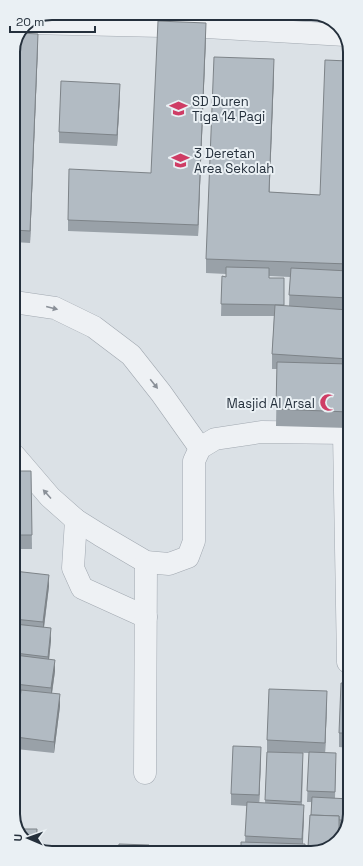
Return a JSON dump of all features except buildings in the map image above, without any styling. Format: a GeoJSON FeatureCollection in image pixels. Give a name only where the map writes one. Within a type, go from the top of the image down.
{"type":"FeatureCollection","features":[{"type":"Feature","properties":{"kind":"street"},"geometry":{"type":"LineString","coordinates":[[40,23],[206,20],[338,35]]}},
{"type":"Feature","properties":{"kind":"street"},"geometry":{"type":"LineString","coordinates":[[20,303],[55,308],[94,327],[125,351],[131,356],[161,393],[200,448]]}},
{"type":"Feature","properties":{"kind":"street"},"geometry":{"type":"LineString","coordinates":[[20,462],[50,498],[76,520],[146,562],[169,564],[188,557],[194,541],[194,462],[200,448],[215,439],[261,432],[343,433]]}},
{"type":"Feature","properties":{"kind":"street"},"geometry":{"type":"LineString","coordinates":[[76,520],[73,568],[82,588],[146,617]]}},
{"type":"Feature","properties":{"kind":"street"},"geometry":{"type":"LineString","coordinates":[[145,773],[146,562]]}},
{"type":"Feature","properties":{"kind":"place","name":"SD Duren Tiga 14 Pagi"},"geometry":{"type":"Point","coordinates":[179,108]}},
{"type":"Feature","properties":{"kind":"place","name":"3 Deretan Area Sekolah"},"geometry":{"type":"Point","coordinates":[181,160]}},
{"type":"Feature","properties":{"kind":"place","name":"Masjid Al Arsal"},"geometry":{"type":"Point","coordinates":[328,403]}}]}
